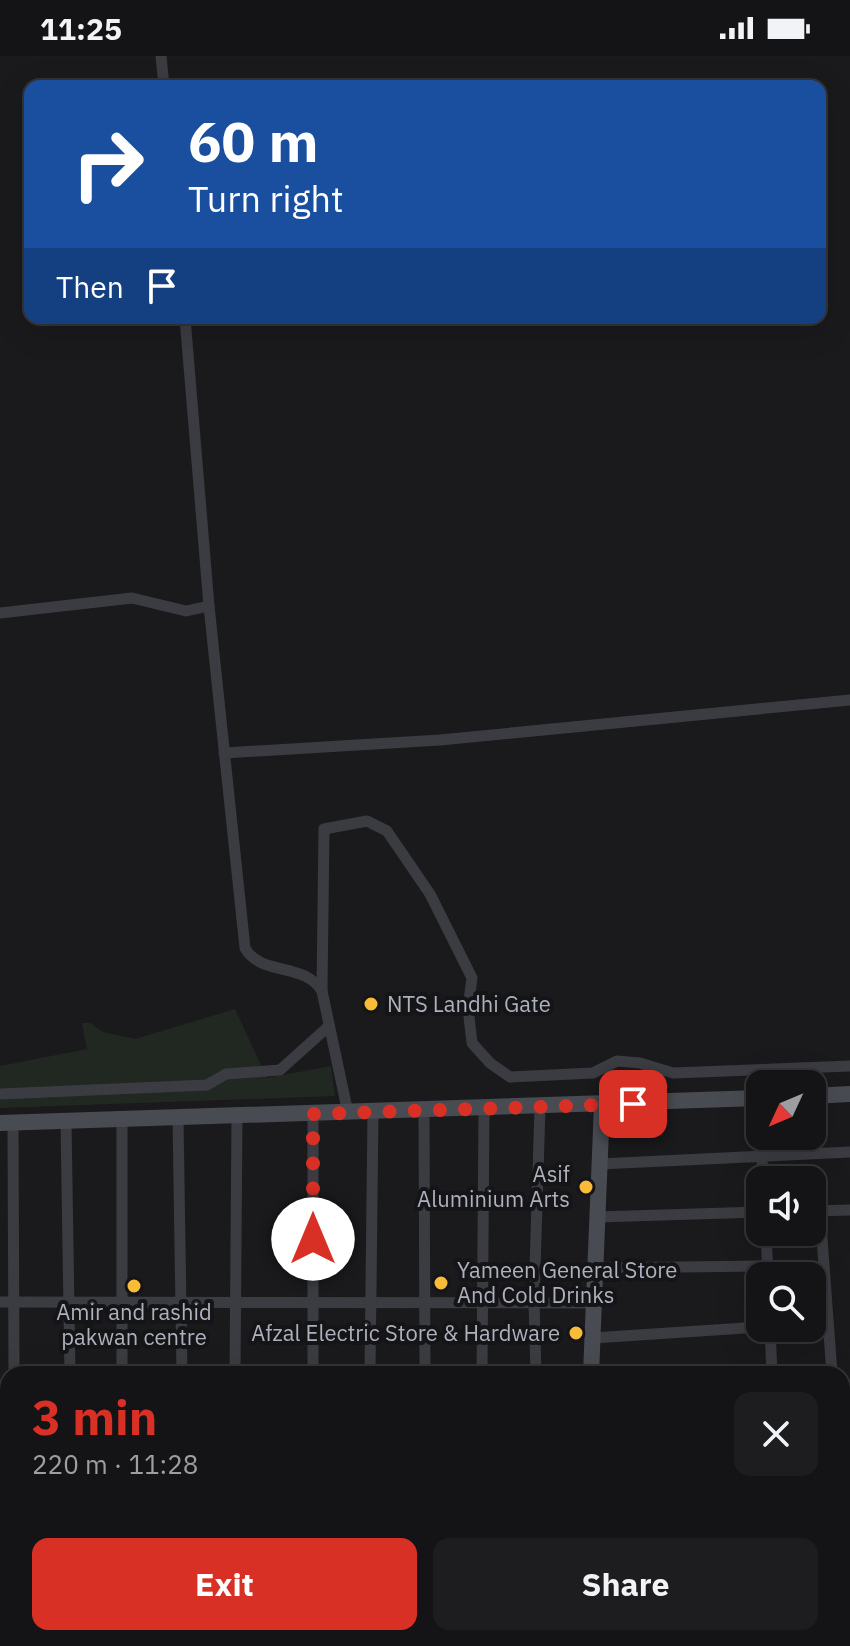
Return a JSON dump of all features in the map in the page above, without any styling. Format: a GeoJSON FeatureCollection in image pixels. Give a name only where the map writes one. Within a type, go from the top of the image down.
{"type":"FeatureCollection","features":[{"type":"Feature","properties":{"kind":"street"},"geometry":{"type":"LineString","coordinates":[[161,56],[163,80]]}},
{"type":"Feature","properties":{"kind":"street"},"geometry":{"type":"LineString","coordinates":[[186,324],[209,606],[245,948],[253,959],[307,975],[322,991]]}},
{"type":"Feature","properties":{"kind":"street"},"geometry":{"type":"LineString","coordinates":[[0,613],[132,598],[186,611],[209,606]]}},
{"type":"Feature","properties":{"kind":"street"},"geometry":{"type":"LineString","coordinates":[[224,753],[440,740],[850,700]]}},
{"type":"Feature","properties":{"kind":"street"},"geometry":{"type":"LineString","coordinates":[[348,1113],[322,991],[324,829],[367,821],[387,831],[430,894],[472,978],[468,1008],[472,1043],[490,1063],[510,1077],[593,1073],[617,1061],[640,1063],[673,1073],[850,1066]]}},
{"type":"Feature","properties":{"kind":"street"},"geometry":{"type":"LineString","coordinates":[[0,1094],[207,1085],[226,1074],[280,1070],[329,1026]]}},
{"type":"Feature","properties":{"kind":"street"},"geometry":{"type":"LineString","coordinates":[[826,1095],[850,1094]]}},
{"type":"Feature","properties":{"kind":"street"},"geometry":{"type":"LineString","coordinates":[[13,1366],[6,1302],[7,1123],[746,1099]]}},
{"type":"Feature","properties":{"kind":"street"},"geometry":{"type":"LineString","coordinates":[[591,1366],[602,1105]]}},
{"type":"Feature","properties":{"kind":"street"},"geometry":{"type":"LineString","coordinates":[[536,1366],[534,1302],[540,1107]]}},
{"type":"Feature","properties":{"kind":"street"},"geometry":{"type":"LineString","coordinates":[[482,1366],[484,1109]]}},
{"type":"Feature","properties":{"kind":"street"},"geometry":{"type":"LineString","coordinates":[[424,1110],[425,1366]]}},
{"type":"Feature","properties":{"kind":"street"},"geometry":{"type":"LineString","coordinates":[[370,1366],[373,1112]]}},
{"type":"Feature","properties":{"kind":"street"},"geometry":{"type":"LineString","coordinates":[[313,1114],[313,1366]]}},
{"type":"Feature","properties":{"kind":"street"},"geometry":{"type":"LineString","coordinates":[[235,1366],[237,1116]]}},
{"type":"Feature","properties":{"kind":"street"},"geometry":{"type":"LineString","coordinates":[[178,1118],[182,1366]]}},
{"type":"Feature","properties":{"kind":"street"},"geometry":{"type":"LineString","coordinates":[[122,1119],[122,1366]]}},
{"type":"Feature","properties":{"kind":"street"},"geometry":{"type":"LineString","coordinates":[[66,1121],[70,1366]]}},
{"type":"Feature","properties":{"kind":"street"},"geometry":{"type":"LineString","coordinates":[[762,1150],[762,1166]]}},
{"type":"Feature","properties":{"kind":"street"},"geometry":{"type":"LineString","coordinates":[[600,1164],[850,1152]]}},
{"type":"Feature","properties":{"kind":"street"},"geometry":{"type":"LineString","coordinates":[[826,1211],[850,1210]]}},
{"type":"Feature","properties":{"kind":"street"},"geometry":{"type":"LineString","coordinates":[[598,1217],[746,1212]]}},
{"type":"Feature","properties":{"kind":"street"},"geometry":{"type":"LineString","coordinates":[[819,1246],[831,1366]]}},
{"type":"Feature","properties":{"kind":"street"},"geometry":{"type":"LineString","coordinates":[[596,1268],[746,1271]]}},
{"type":"Feature","properties":{"kind":"street"},"geometry":{"type":"LineString","coordinates":[[6,1302],[594,1303]]}},
{"type":"Feature","properties":{"kind":"street"},"geometry":{"type":"LineString","coordinates":[[593,1338],[746,1328]]}},
{"type":"Feature","properties":{"kind":"street"},"geometry":{"type":"LineString","coordinates":[[771,1342],[772,1366]]}},
{"type":"Feature","properties":{"kind":"shaded area"},"geometry":{"type":"Polygon","coordinates":[[[235,1009],[267,1078],[331,1066],[335,1096],[0,1108],[0,1066],[87,1049],[82,1023],[90,1023],[103,1032],[135,1039],[235,1009]]]}},
{"type":"Feature","properties":{"kind":"place","name":"NTS Landhi Gate"},"geometry":{"type":"Point","coordinates":[371,1004]}},
{"type":"Feature","properties":{"kind":"place","name":"Asif Aluminium Arts"},"geometry":{"type":"Point","coordinates":[586,1187]}},
{"type":"Feature","properties":{"kind":"place","name":"Yameen General Store And Cold Drinks"},"geometry":{"type":"Point","coordinates":[441,1283]}},
{"type":"Feature","properties":{"kind":"place","name":"Amir and rashid pakwan centre"},"geometry":{"type":"Point","coordinates":[134,1286]}},
{"type":"Feature","properties":{"kind":"place","name":"Afzal Electric Store & Hardware"},"geometry":{"type":"Point","coordinates":[576,1333]}},
{"type":"Feature","properties":{"kind":"route"},"geometry":{"type":"LineString","coordinates":[[313,1239],[313,1114],[633,1104]]}}]}
